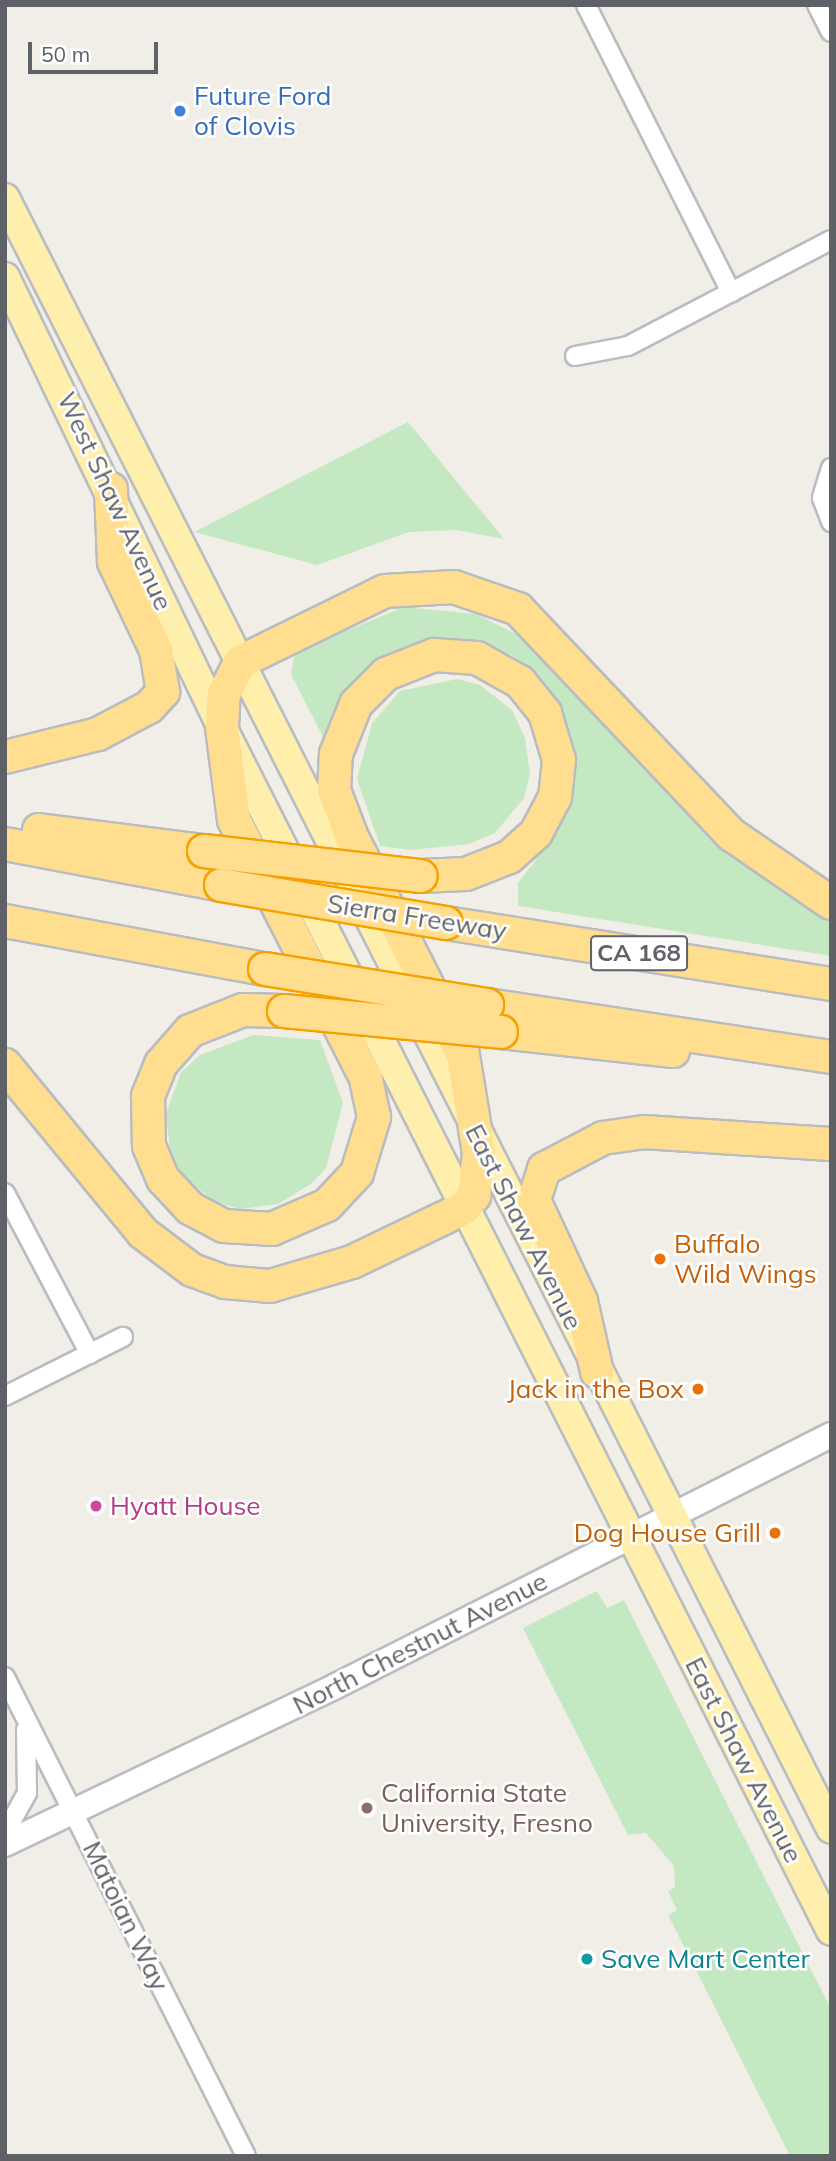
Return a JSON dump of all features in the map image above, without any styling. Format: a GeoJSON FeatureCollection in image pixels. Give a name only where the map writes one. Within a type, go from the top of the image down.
{"type":"FeatureCollection","features":[{"type":"Feature","properties":{"kind":"highway"},"geometry":{"type":"LineString","coordinates":[[5,757],[98,734],[149,707],[163,692],[156,650],[114,562],[111,489]]}},
{"type":"Feature","properties":{"kind":"highway"},"geometry":{"type":"LineString","coordinates":[[736,1043],[656,1053],[501,1032],[284,1011],[243,1010],[190,1031],[161,1064],[148,1096],[149,1146],[163,1179],[190,1209],[224,1226],[272,1229],[327,1205],[357,1173],[374,1117],[366,1078],[234,820],[222,727],[224,694],[240,662],[386,591],[429,586],[496,597],[545,631],[732,835],[831,903]]}},
{"type":"Feature","properties":{"kind":"highway"},"geometry":{"type":"LineString","coordinates":[[5,826],[204,851],[421,876],[466,874],[509,857],[536,833],[555,797],[559,760],[545,713],[520,682],[477,658],[420,658],[376,682],[350,715],[334,778],[351,835],[463,1055],[476,1134],[479,1177],[464,1208],[314,1278],[254,1286],[209,1278],[171,1258],[143,1233],[5,1065]]}},
{"type":"Feature","properties":{"kind":"highway","name":"Sierra Freeway"},"geometry":{"type":"LineString","coordinates":[[5,844],[221,885],[831,984]]}},
{"type":"Feature","properties":{"kind":"highway"},"geometry":{"type":"LineString","coordinates":[[5,921],[265,969],[831,1057]]}},
{"type":"Feature","properties":{"kind":"highway"},"geometry":{"type":"LineString","coordinates":[[597,1372],[581,1301],[534,1200],[544,1169],[603,1138],[645,1132],[831,1144]]}},
{"type":"Feature","properties":{"kind":"main road","name":"West Shaw Avenue"},"geometry":{"type":"LineString","coordinates":[[5,198],[220,622]]}},
{"type":"Feature","properties":{"kind":"main road","name":"West Shaw Avenue"},"geometry":{"type":"LineString","coordinates":[[5,277],[111,489],[222,727]]}},
{"type":"Feature","properties":{"kind":"main road","name":"East Shaw Avenue"},"geometry":{"type":"LineString","coordinates":[[220,622],[476,1134],[831,1829]]}},
{"type":"Feature","properties":{"kind":"main road","name":"East Shaw Avenue"},"geometry":{"type":"LineString","coordinates":[[222,727],[831,1931]]}},
{"type":"Feature","properties":{"kind":"street"},"geometry":{"type":"LineString","coordinates":[[586,5],[731,292]]}},
{"type":"Feature","properties":{"kind":"street"},"geometry":{"type":"LineString","coordinates":[[817,5],[831,32]]}},
{"type":"Feature","properties":{"kind":"street"},"geometry":{"type":"LineString","coordinates":[[575,356],[620,349],[831,240]]}},
{"type":"Feature","properties":{"kind":"street"},"geometry":{"type":"LineString","coordinates":[[831,468],[822,498],[831,522]]}},
{"type":"Feature","properties":{"kind":"street"},"geometry":{"type":"LineString","coordinates":[[5,1193],[90,1354]]}},
{"type":"Feature","properties":{"kind":"street"},"geometry":{"type":"LineString","coordinates":[[5,1396],[123,1338]]}},
{"type":"Feature","properties":{"kind":"street","name":"North Chestnut Avenue"},"geometry":{"type":"LineString","coordinates":[[5,1844],[630,1537],[831,1435]]}},
{"type":"Feature","properties":{"kind":"street","name":"Matoian Way"},"geometry":{"type":"LineString","coordinates":[[5,1676],[246,2156]]}},
{"type":"Feature","properties":{"kind":"street"},"geometry":{"type":"LineString","coordinates":[[5,1833],[31,1776],[23,1712]]}},
{"type":"Feature","properties":{"kind":"green space"},"geometry":{"type":"Polygon","coordinates":[[[408,422],[504,539],[456,530],[409,532],[317,565],[194,532],[408,422]]]}},
{"type":"Feature","properties":{"kind":"green space"},"geometry":{"type":"Polygon","coordinates":[[[404,607],[476,614],[522,637],[719,847],[831,921],[831,956],[518,906],[518,883],[554,836],[570,802],[575,768],[571,738],[551,697],[514,656],[485,643],[437,642],[342,699],[325,741],[291,674],[295,652],[404,607]]]}},
{"type":"Feature","properties":{"kind":"green space"},"geometry":{"type":"Polygon","coordinates":[[[457,679],[480,685],[512,710],[525,738],[530,774],[524,798],[495,833],[469,844],[411,850],[380,846],[357,779],[372,723],[400,691],[457,679]]]}},
{"type":"Feature","properties":{"kind":"green space"},"geometry":{"type":"Polygon","coordinates":[[[253,1035],[320,1040],[343,1103],[326,1168],[311,1184],[278,1204],[240,1209],[216,1202],[184,1178],[170,1150],[166,1114],[181,1072],[200,1055],[253,1035]]]}},
{"type":"Feature","properties":{"kind":"green space"},"geometry":{"type":"Polygon","coordinates":[[[597,1591],[607,1608],[624,1600],[831,2009],[831,2156],[790,2156],[668,1915],[677,1910],[668,1891],[675,1887],[674,1866],[646,1833],[628,1835],[523,1628],[597,1591]]]}},
{"type":"Feature","properties":{"kind":"place","name":"Future Ford of Clovis"},"geometry":{"type":"Point","coordinates":[180,111]}},
{"type":"Feature","properties":{"kind":"place","name":"Buffalo Wild Wings"},"geometry":{"type":"Point","coordinates":[660,1259]}},
{"type":"Feature","properties":{"kind":"place","name":"Jack in the Box"},"geometry":{"type":"Point","coordinates":[698,1389]}},
{"type":"Feature","properties":{"kind":"place","name":"Hyatt House"},"geometry":{"type":"Point","coordinates":[96,1506]}},
{"type":"Feature","properties":{"kind":"place","name":"Dog House Grill"},"geometry":{"type":"Point","coordinates":[775,1533]}},
{"type":"Feature","properties":{"kind":"place","name":"California State University, Fresno"},"geometry":{"type":"Point","coordinates":[367,1808]}},
{"type":"Feature","properties":{"kind":"place","name":"Save Mart Center"},"geometry":{"type":"Point","coordinates":[587,1959]}}]}
